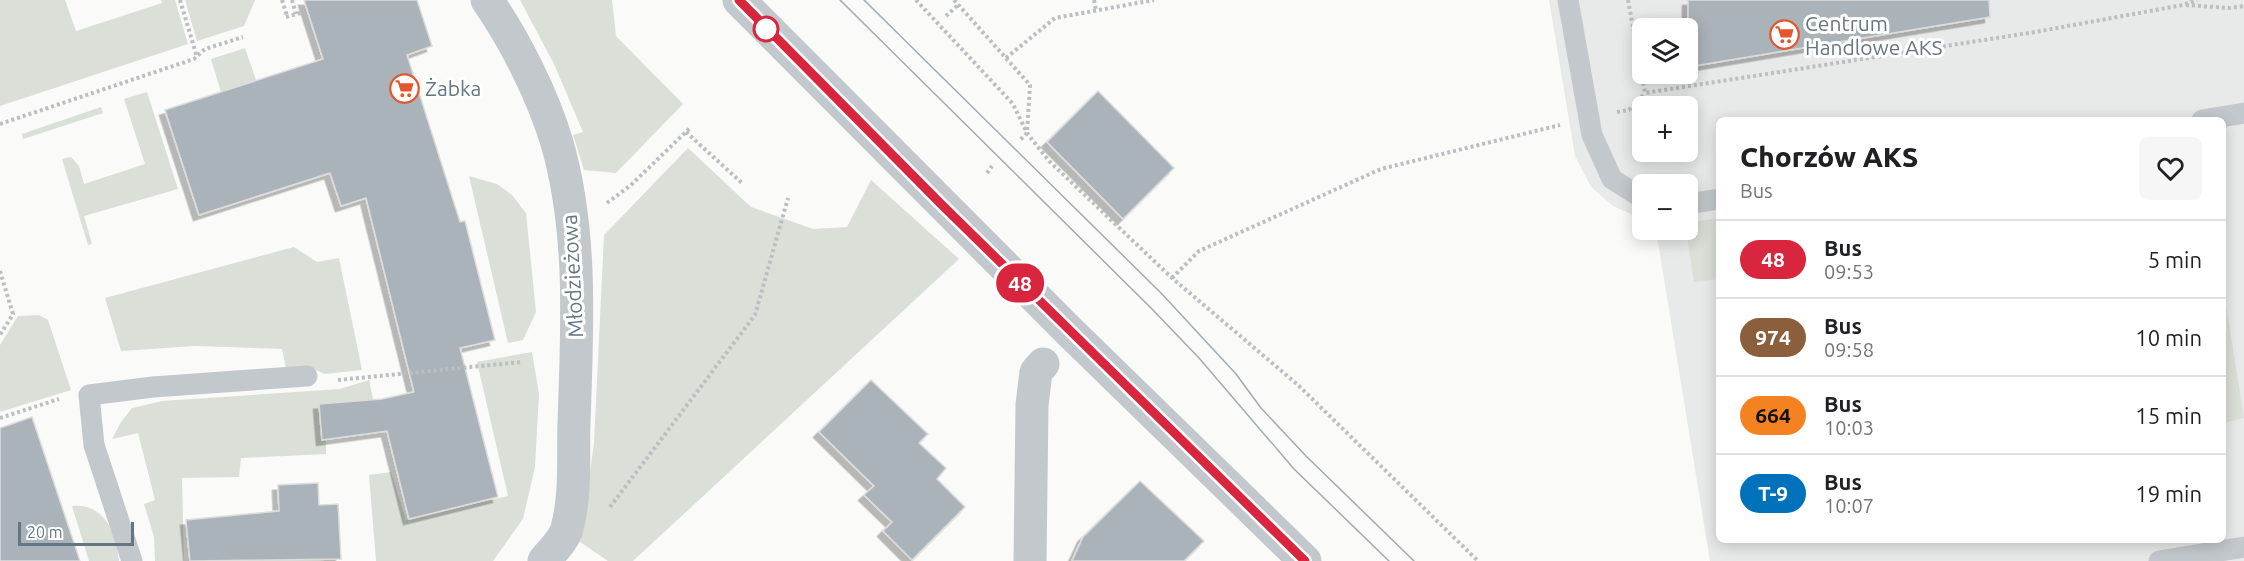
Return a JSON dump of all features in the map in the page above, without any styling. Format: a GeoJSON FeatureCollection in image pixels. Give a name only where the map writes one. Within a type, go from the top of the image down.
{"type":"FeatureCollection","features":[{"type":"Feature","properties":{"kind":"street","name":"Młodzieżowa"},"geometry":{"type":"LineString","coordinates":[[487,0],[502,21],[521,58],[556,142],[576,255],[577,336],[571,497],[567,530],[544,561]]}},
{"type":"Feature","properties":{"kind":"street"},"geometry":{"type":"LineString","coordinates":[[751,7],[1063,326],[1305,561]]}},
{"type":"Feature","properties":{"kind":"street"},"geometry":{"type":"LineString","coordinates":[[1030,561],[1032,405],[1036,372],[1043,364]]}},
{"type":"Feature","properties":{"kind":"lane"},"geometry":{"type":"LineString","coordinates":[[1568,0],[1588,119],[1612,179],[1632,192]]}},
{"type":"Feature","properties":{"kind":"lane"},"geometry":{"type":"LineString","coordinates":[[2220,117],[2244,113]]}},
{"type":"Feature","properties":{"kind":"lane"},"geometry":{"type":"LineString","coordinates":[[1698,202],[1716,199]]}},
{"type":"Feature","properties":{"kind":"lane"},"geometry":{"type":"LineString","coordinates":[[132,561],[94,445],[89,395],[153,387],[307,376]]}},
{"type":"Feature","properties":{"kind":"lane"},"geometry":{"type":"LineString","coordinates":[[2159,561],[2244,547]]}},
{"type":"Feature","properties":{"kind":"path"},"geometry":{"type":"LineString","coordinates":[[180,0],[197,57]]}},
{"type":"Feature","properties":{"kind":"path"},"geometry":{"type":"LineString","coordinates":[[282,0],[286,16],[303,12]]}},
{"type":"Feature","properties":{"kind":"path"},"geometry":{"type":"LineString","coordinates":[[292,0],[296,12]]}},
{"type":"Feature","properties":{"kind":"path"},"geometry":{"type":"LineString","coordinates":[[916,0],[1012,104],[1027,133],[1049,161],[1172,278],[1298,385],[1478,561]]}},
{"type":"Feature","properties":{"kind":"path"},"geometry":{"type":"LineString","coordinates":[[954,0],[1030,85],[1027,133],[1020,140]]}},
{"type":"Feature","properties":{"kind":"path"},"geometry":{"type":"LineString","coordinates":[[1094,0],[1096,10]]}},
{"type":"Feature","properties":{"kind":"path"},"geometry":{"type":"LineString","coordinates":[[1005,58],[1055,18],[1155,0]]}},
{"type":"Feature","properties":{"kind":"path"},"geometry":{"type":"LineString","coordinates":[[1628,0],[1645,93]]}},
{"type":"Feature","properties":{"kind":"path"},"geometry":{"type":"LineString","coordinates":[[1172,278],[1199,251],[1381,170],[1629,110],[1645,93],[2035,32],[2182,5],[2197,0]]}},
{"type":"Feature","properties":{"kind":"path"},"geometry":{"type":"LineString","coordinates":[[946,16],[958,5]]}},
{"type":"Feature","properties":{"kind":"path"},"geometry":{"type":"LineString","coordinates":[[2182,5],[2230,8],[2244,6]]}},
{"type":"Feature","properties":{"kind":"path"},"geometry":{"type":"LineString","coordinates":[[0,124],[197,57],[205,49],[243,38]]}},
{"type":"Feature","properties":{"kind":"path"},"geometry":{"type":"LineString","coordinates":[[601,207],[631,185],[691,127]]}},
{"type":"Feature","properties":{"kind":"path"},"geometry":{"type":"LineString","coordinates":[[686,132],[743,184]]}},
{"type":"Feature","properties":{"kind":"path"},"geometry":{"type":"LineString","coordinates":[[987,173],[992,166]]}},
{"type":"Feature","properties":{"kind":"path"},"geometry":{"type":"LineString","coordinates":[[605,513],[755,315],[788,198]]}},
{"type":"Feature","properties":{"kind":"path"},"geometry":{"type":"LineString","coordinates":[[0,271],[13,314],[0,335]]}},
{"type":"Feature","properties":{"kind":"path"},"geometry":{"type":"LineString","coordinates":[[337,381],[522,362]]}},
{"type":"Feature","properties":{"kind":"path"},"geometry":{"type":"LineString","coordinates":[[0,418],[61,398]]}},
{"type":"Feature","properties":{"kind":"shaded area"},"geometry":{"type":"Polygon","coordinates":[[[0,0],[65,0],[76,31],[162,3],[161,0],[175,0],[188,44],[0,106],[0,0]]]}},
{"type":"Feature","properties":{"kind":"shaded area"},"geometry":{"type":"Polygon","coordinates":[[[185,0],[255,0],[244,26],[197,41],[185,0]]]}},
{"type":"Feature","properties":{"kind":"shaded area"},"geometry":{"type":"Polygon","coordinates":[[[520,0],[612,0],[616,36],[683,104],[616,173],[584,170],[573,135],[583,132],[554,64],[520,0]]]}},
{"type":"Feature","properties":{"kind":"shaded area"},"geometry":{"type":"Polygon","coordinates":[[[1549,0],[2244,0],[2244,561],[1710,561],[1658,240],[1698,240],[1698,174],[1632,174],[1632,215],[1613,206],[1591,187],[1575,156],[1549,0]]]}},
{"type":"Feature","properties":{"kind":"shaded area"},"geometry":{"type":"Polygon","coordinates":[[[245,48],[256,80],[221,92],[211,59],[245,48]]]}},
{"type":"Feature","properties":{"kind":"shaded area"},"geometry":{"type":"Polygon","coordinates":[[[147,92],[178,189],[84,216],[92,244],[88,245],[62,159],[71,157],[79,166],[84,184],[145,164],[124,99],[147,92]]]}},
{"type":"Feature","properties":{"kind":"shaded area"},"geometry":{"type":"Polygon","coordinates":[[[101,107],[103,113],[23,139],[22,134],[101,107]]]}},
{"type":"Feature","properties":{"kind":"shaded area"},"geometry":{"type":"Polygon","coordinates":[[[688,148],[751,207],[813,229],[847,227],[871,180],[959,259],[633,561],[608,561],[580,542],[594,443],[604,235],[688,148]]]}},
{"type":"Feature","properties":{"kind":"shaded area"},"geometry":{"type":"Polygon","coordinates":[[[469,176],[497,184],[512,195],[526,213],[536,312],[523,340],[508,343],[469,176]]]}},
{"type":"Feature","properties":{"kind":"shaded area"},"geometry":{"type":"Polygon","coordinates":[[[1716,218],[1716,279],[1694,282],[1688,240],[1698,240],[1698,221],[1716,218]]]}},
{"type":"Feature","properties":{"kind":"shaded area"},"geometry":{"type":"Polygon","coordinates":[[[294,247],[317,262],[339,258],[362,370],[325,374],[309,367],[286,368],[282,349],[195,346],[121,351],[105,298],[294,247]]]}},
{"type":"Feature","properties":{"kind":"shaded area"},"geometry":{"type":"Polygon","coordinates":[[[2226,305],[2244,418],[2226,422],[2226,305]]]}},
{"type":"Feature","properties":{"kind":"shaded area"},"geometry":{"type":"Polygon","coordinates":[[[39,315],[48,320],[71,390],[0,412],[0,345],[18,316],[39,315]]]}},
{"type":"Feature","properties":{"kind":"shaded area"},"geometry":{"type":"Polygon","coordinates":[[[532,352],[539,394],[535,467],[523,519],[493,561],[376,561],[369,475],[391,472],[406,520],[508,496],[477,362],[532,352]]]}},
{"type":"Feature","properties":{"kind":"shaded area"},"geometry":{"type":"Polygon","coordinates":[[[369,380],[375,408],[326,416],[326,454],[241,458],[239,477],[182,478],[184,561],[155,561],[154,537],[144,504],[155,500],[138,433],[112,439],[132,408],[162,401],[340,389],[369,380]]]}},
{"type":"Feature","properties":{"kind":"shaded area"},"geometry":{"type":"Polygon","coordinates":[[[72,506],[93,509],[107,522],[115,540],[119,561],[89,561],[72,506]]]}},
{"type":"Feature","properties":{"kind":"building"},"geometry":{"type":"Polygon","coordinates":[[[304,0],[417,0],[432,46],[407,55],[460,222],[465,221],[495,340],[460,348],[498,497],[409,519],[387,431],[322,440],[319,404],[382,399],[414,392],[366,198],[341,206],[330,173],[199,215],[165,110],[323,59],[304,0]]]}},
{"type":"Feature","properties":{"kind":"building","name":"Centrum Handlowe AKS"},"geometry":{"type":"Polygon","coordinates":[[[1688,0],[1989,0],[1990,17],[1698,65],[1698,18],[1688,18],[1688,0]]]}},
{"type":"Feature","properties":{"kind":"building"},"geometry":{"type":"Polygon","coordinates":[[[1098,91],[1174,168],[1123,219],[1047,142],[1098,91]]]}},
{"type":"Feature","properties":{"kind":"building"},"geometry":{"type":"Polygon","coordinates":[[[871,380],[928,434],[919,443],[946,468],[937,479],[965,507],[912,560],[883,531],[892,522],[864,495],[874,486],[819,432],[871,380]]]}},
{"type":"Feature","properties":{"kind":"building"},"geometry":{"type":"Polygon","coordinates":[[[32,417],[80,561],[0,561],[0,428],[32,417]]]}},
{"type":"Feature","properties":{"kind":"building"},"geometry":{"type":"Polygon","coordinates":[[[1140,481],[1204,541],[1184,561],[1072,561],[1083,537],[1140,481]]]}},
{"type":"Feature","properties":{"kind":"building"},"geometry":{"type":"Polygon","coordinates":[[[318,483],[319,505],[338,504],[341,559],[190,561],[186,520],[279,511],[278,485],[318,483]]]}},
{"type":"Feature","properties":{"kind":"tram line"},"geometry":{"type":"LineString","coordinates":[[840,0],[1152,309],[1199,358],[1294,469],[1389,561]]}},
{"type":"Feature","properties":{"kind":"tram line"},"geometry":{"type":"LineString","coordinates":[[864,0],[1162,294],[1236,374],[1261,408],[1306,456],[1414,561]]}},
{"type":"Feature","properties":{"kind":"bus line","name":"48"},"geometry":{"type":"LineString","coordinates":[[739,0],[1072,334],[1305,561]]}},
{"type":"Feature","properties":{"kind":"place","name":"Centrum Handlowe AKS"},"geometry":{"type":"Point","coordinates":[1784,35]}},
{"type":"Feature","properties":{"kind":"place","name":"Żabka"},"geometry":{"type":"Point","coordinates":[404,88]}}]}
